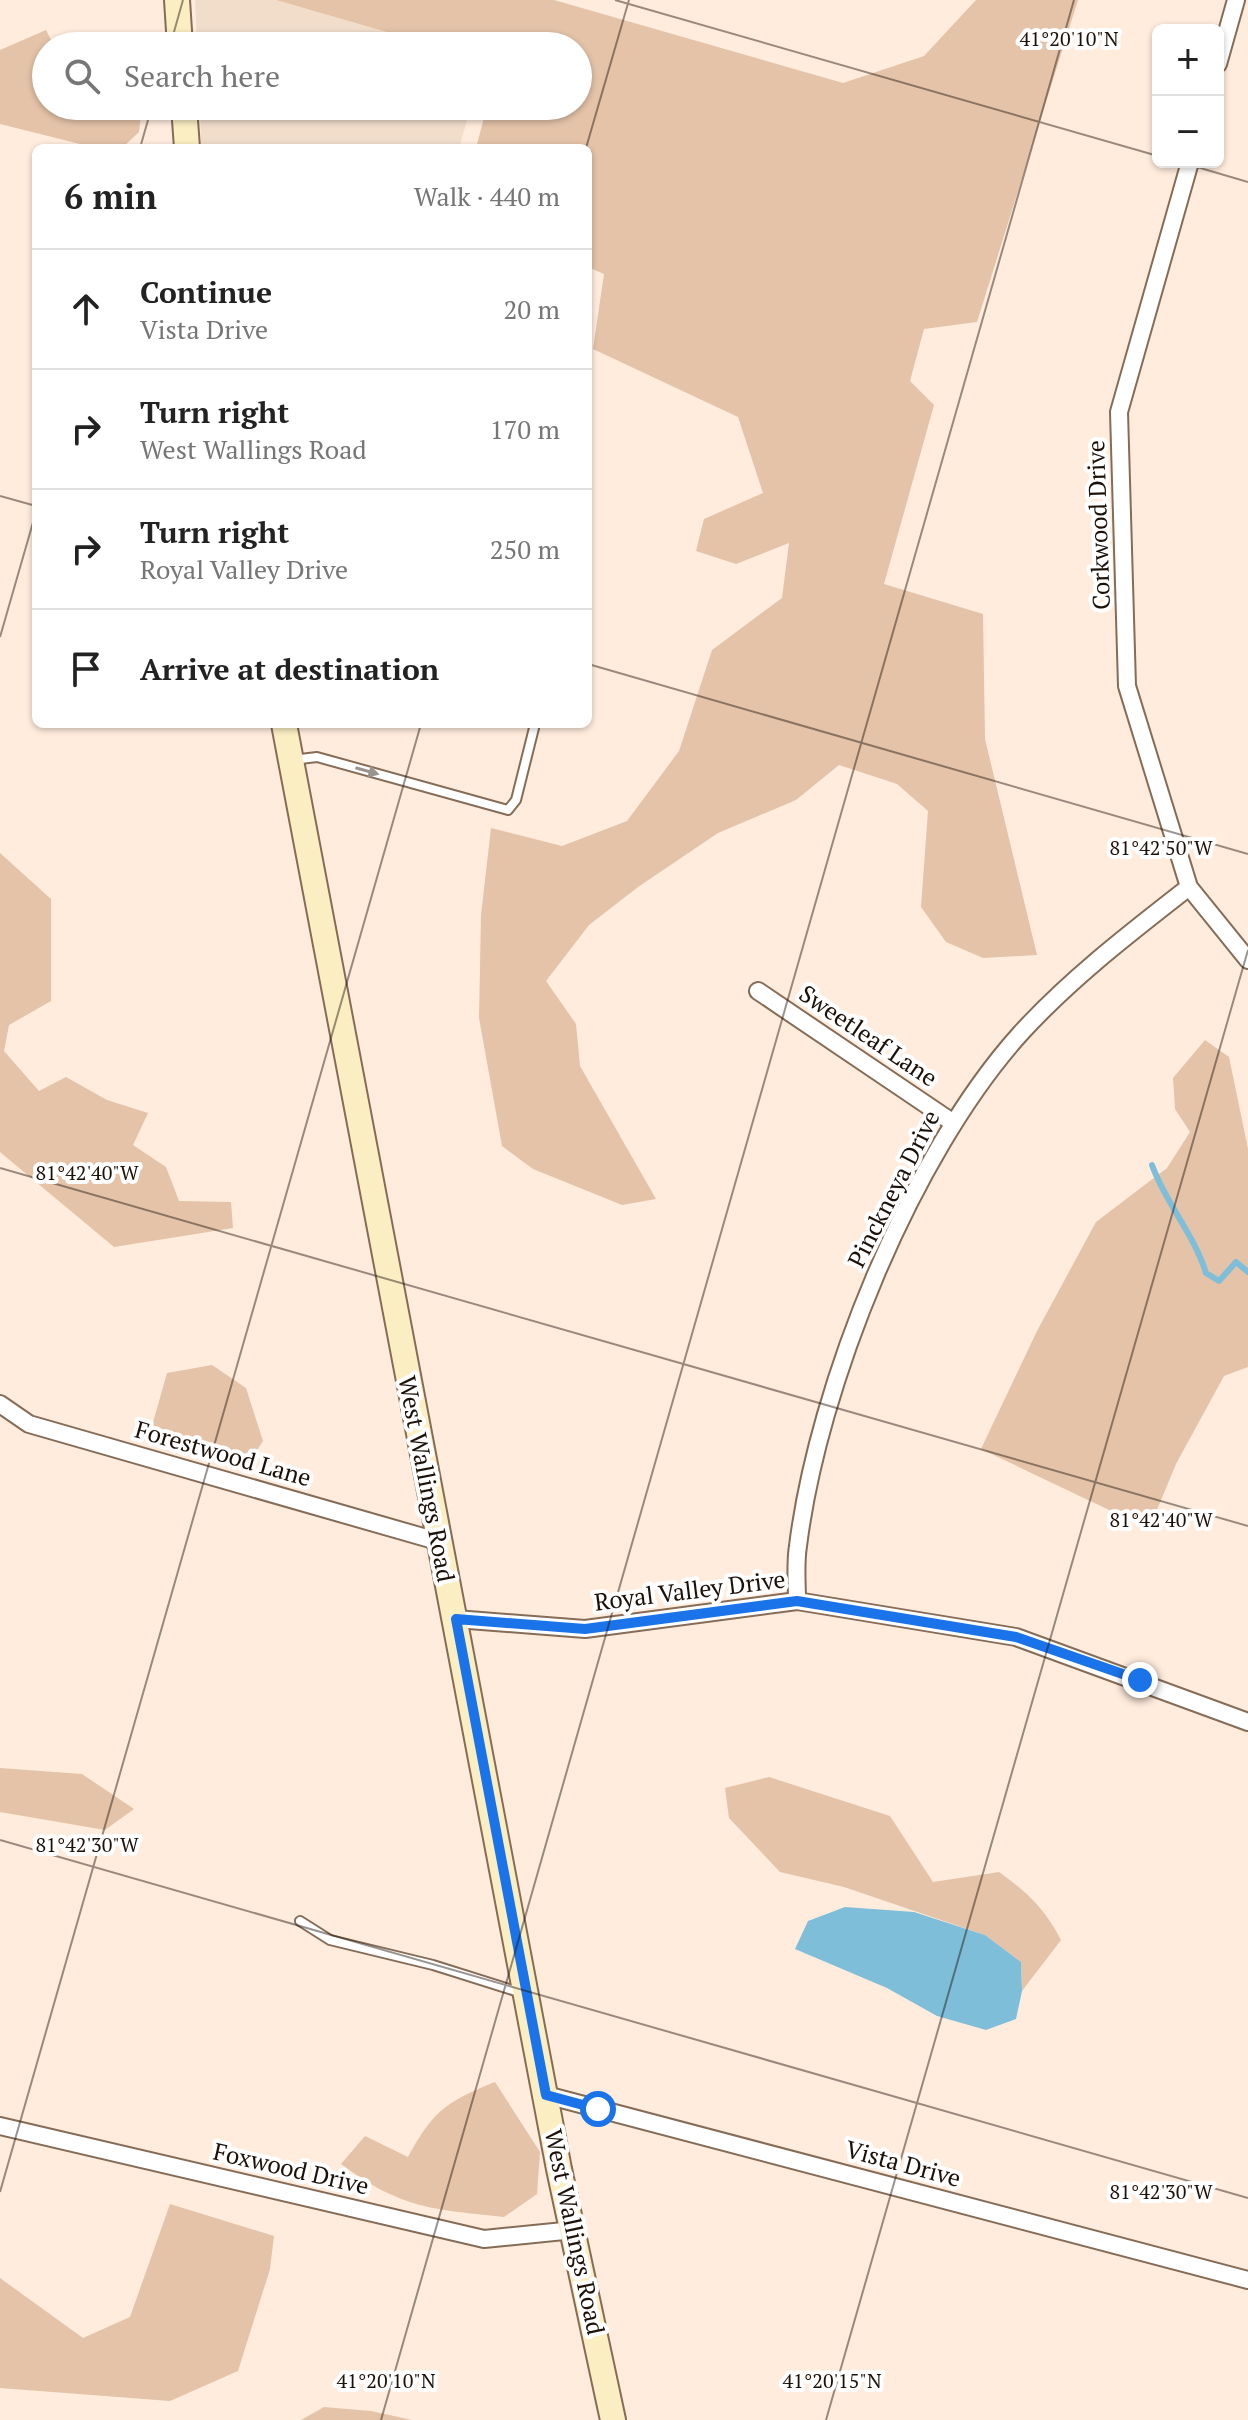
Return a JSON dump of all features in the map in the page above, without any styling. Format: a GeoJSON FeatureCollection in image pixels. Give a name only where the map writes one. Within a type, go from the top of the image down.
{"type":"FeatureCollection","features":[{"type":"Feature","properties":{"kind":"street"},"geometry":{"type":"LineString","coordinates":[[177,0],[179,32]]}},
{"type":"Feature","properties":{"kind":"street"},"geometry":{"type":"LineString","coordinates":[[1224,43],[1236,0]]}},
{"type":"Feature","properties":{"kind":"street"},"geometry":{"type":"LineString","coordinates":[[185,120],[187,144]]}},
{"type":"Feature","properties":{"kind":"street","name":"Corkwood Drive"},"geometry":{"type":"LineString","coordinates":[[1188,168],[1119,412],[1127,686],[1189,887]]}},
{"type":"Feature","properties":{"kind":"street","name":"West Wallings Road"},"geometry":{"type":"LineString","coordinates":[[285,728],[437,1541],[456,1619],[546,2095],[613,2420]]}},
{"type":"Feature","properties":{"kind":"street"},"geometry":{"type":"LineString","coordinates":[[1189,887],[1248,960]]}},
{"type":"Feature","properties":{"kind":"street","name":"Pinckneya Drive"},"geometry":{"type":"LineString","coordinates":[[797,1601],[797,1547],[825,1417],[876,1274],[952,1122],[1019,1035],[1098,958],[1189,887]]}},
{"type":"Feature","properties":{"kind":"street","name":"Sweetleaf Lane"},"geometry":{"type":"LineString","coordinates":[[758,991],[952,1122]]}},
{"type":"Feature","properties":{"kind":"street","name":"Forestwood Lane"},"geometry":{"type":"LineString","coordinates":[[0,1404],[29,1424],[437,1541]]}},
{"type":"Feature","properties":{"kind":"street","name":"Royal Valley Drive"},"geometry":{"type":"LineString","coordinates":[[456,1619],[585,1629],[797,1601],[1016,1637],[1248,1722]]}},
{"type":"Feature","properties":{"kind":"street","name":"Vista Drive"},"geometry":{"type":"LineString","coordinates":[[546,2095],[1248,2280]]}},
{"type":"Feature","properties":{"kind":"street","name":"Foxwood Drive"},"geometry":{"type":"LineString","coordinates":[[0,2126],[484,2239],[574,2230]]}},
{"type":"Feature","properties":{"kind":"lane"},"geometry":{"type":"LineString","coordinates":[[291,760],[317,757],[508,810],[516,800],[534,728]]}},
{"type":"Feature","properties":{"kind":"lane"},"geometry":{"type":"LineString","coordinates":[[300,1921],[330,1940],[433,1965],[527,1994]]}},
{"type":"Feature","properties":{"kind":"shaded area"},"geometry":{"type":"Polygon","coordinates":[[[195,0],[276,0],[387,32],[196,32],[195,0]]]}},
{"type":"Feature","properties":{"kind":"shaded area"},"geometry":{"type":"Polygon","coordinates":[[[276,0],[554,0],[843,83],[924,56],[976,0],[1078,0],[977,322],[924,329],[910,381],[934,405],[884,584],[983,614],[985,739],[1037,955],[983,958],[946,942],[921,907],[928,811],[897,784],[839,765],[796,800],[718,833],[638,887],[589,925],[546,981],[576,1024],[580,1066],[656,1199],[622,1205],[533,1169],[502,1146],[479,1018],[481,915],[491,828],[562,846],[627,821],[679,751],[712,650],[782,598],[789,543],[736,564],[696,551],[704,519],[763,493],[738,417],[593,349],[604,274],[592,269],[592,144],[477,144],[483,120],[592,120],[592,32],[387,32],[276,0]]]}},
{"type":"Feature","properties":{"kind":"shaded area"},"geometry":{"type":"Polygon","coordinates":[[[32,36],[32,120],[140,120],[139,132],[126,144],[80,144],[0,124],[0,50],[32,36]]]}},
{"type":"Feature","properties":{"kind":"shaded area"},"geometry":{"type":"Polygon","coordinates":[[[200,120],[467,120],[460,144],[201,144],[200,120]]]}},
{"type":"Feature","properties":{"kind":"shaded area"},"geometry":{"type":"Polygon","coordinates":[[[0,853],[51,899],[51,1001],[9,1025],[4,1051],[39,1091],[66,1077],[107,1100],[148,1113],[133,1145],[166,1167],[179,1201],[231,1202],[233,1228],[114,1247],[0,1152],[0,853]]]}},
{"type":"Feature","properties":{"kind":"shaded area"},"geometry":{"type":"Polygon","coordinates":[[[1205,1040],[1229,1057],[1248,1149],[1248,1367],[1224,1376],[1176,1464],[1149,1529],[981,1449],[1037,1331],[1096,1222],[1167,1168],[1190,1132],[1175,1109],[1173,1078],[1205,1040]]]}},
{"type":"Feature","properties":{"kind":"shaded area"},"geometry":{"type":"Polygon","coordinates":[[[212,1365],[246,1388],[263,1441],[246,1467],[148,1440],[167,1373],[212,1365]]]}},
{"type":"Feature","properties":{"kind":"shaded area"},"geometry":{"type":"Polygon","coordinates":[[[0,1768],[82,1774],[134,1809],[105,1830],[0,1812],[0,1768]]]}},
{"type":"Feature","properties":{"kind":"shaded area"},"geometry":{"type":"Polygon","coordinates":[[[769,1777],[890,1816],[933,1882],[999,1872],[1034,1902],[1061,1940],[1022,1991],[1021,1962],[985,1935],[844,1887],[780,1872],[729,1818],[725,1788],[769,1777]]]}},
{"type":"Feature","properties":{"kind":"shaded area"},"geometry":{"type":"Polygon","coordinates":[[[495,2082],[540,2152],[537,2194],[504,2217],[418,2204],[382,2190],[341,2164],[365,2136],[408,2157],[426,2128],[443,2109],[495,2082]]]}},
{"type":"Feature","properties":{"kind":"shaded area"},"geometry":{"type":"Polygon","coordinates":[[[170,2204],[274,2236],[270,2269],[238,2371],[170,2401],[0,2388],[0,2278],[83,2338],[130,2317],[170,2204]]]}},
{"type":"Feature","properties":{"kind":"shaded area"},"geometry":{"type":"Polygon","coordinates":[[[324,2407],[371,2411],[412,2420],[301,2420],[324,2407]]]}},
{"type":"Feature","properties":{"kind":"water"},"geometry":{"type":"Polygon","coordinates":[[[845,1907],[914,1912],[985,1935],[1021,1962],[1022,1991],[1016,2019],[986,2030],[937,2016],[887,1988],[795,1949],[808,1921],[845,1907]]]}},
{"type":"Feature","properties":{"kind":"waterway"},"geometry":{"type":"LineString","coordinates":[[1152,1165],[1206,1273],[1219,1281],[1236,1262],[1248,1272]]}},
{"type":"Feature","properties":{"kind":"route"},"geometry":{"type":"LineString","coordinates":[[598,2109],[546,2095],[456,1619],[585,1629],[797,1601],[960,1625],[1016,1637],[1140,1680]]}}]}
